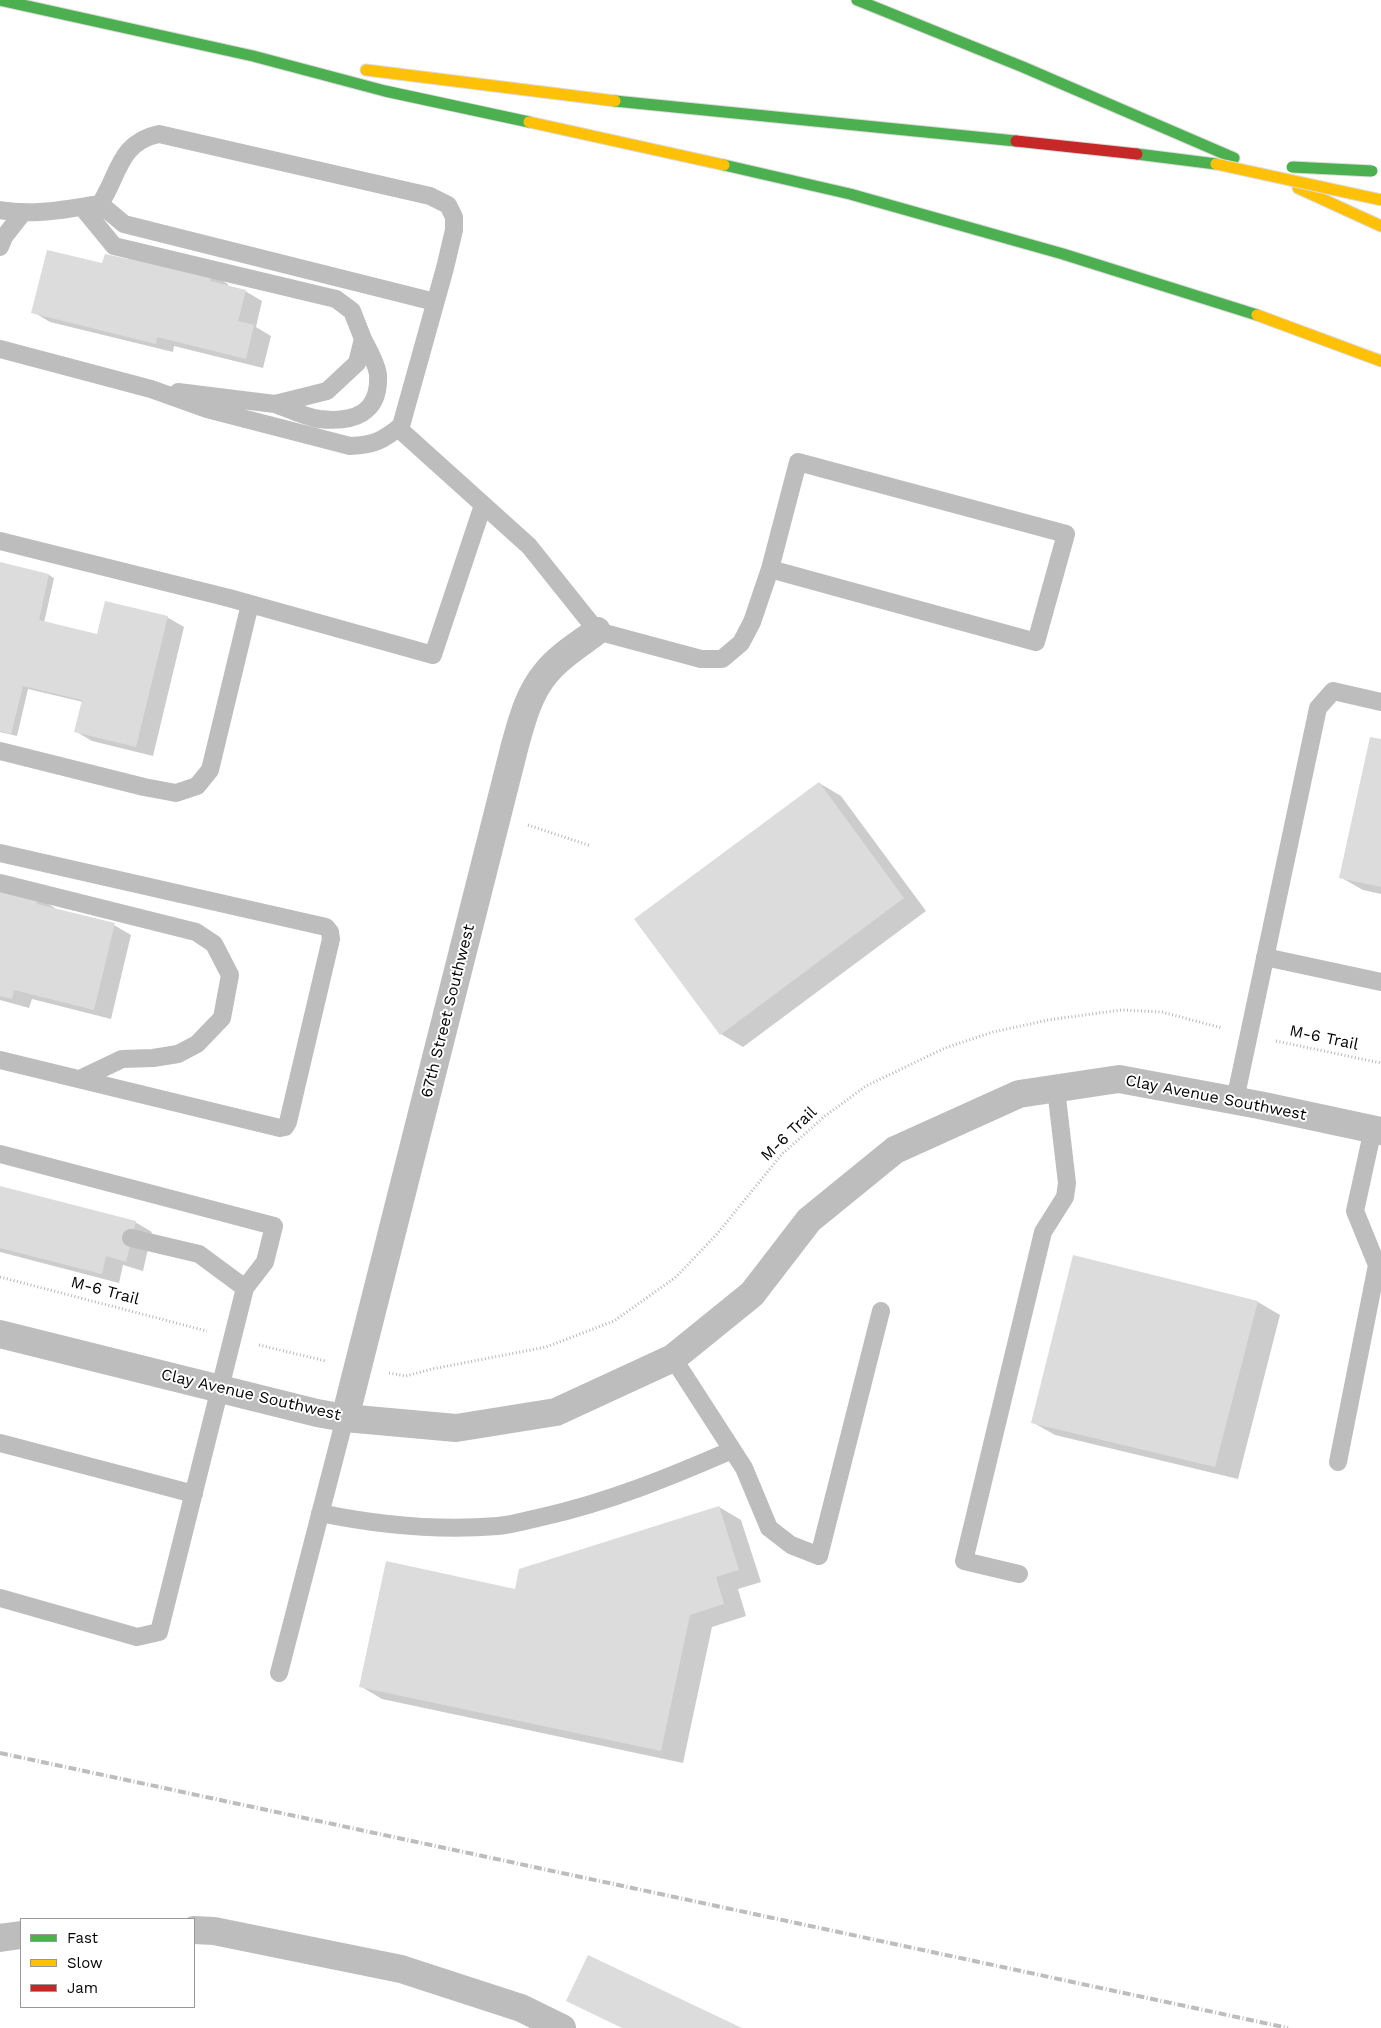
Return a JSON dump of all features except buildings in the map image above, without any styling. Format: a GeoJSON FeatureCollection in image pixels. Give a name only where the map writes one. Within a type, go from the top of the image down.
{"type":"FeatureCollection","features":[{"type":"Feature","properties":{"kind":"highway"},"geometry":{"type":"LineString","coordinates":[[0,0],[253,56],[385,91],[610,139],[850,194],[1064,254],[1247,311],[1381,361]]}},
{"type":"Feature","properties":{"kind":"highway"},"geometry":{"type":"LineString","coordinates":[[857,0],[1204,144],[1381,212]]}},
{"type":"Feature","properties":{"kind":"highway"},"geometry":{"type":"LineString","coordinates":[[253,56],[336,66]]}},
{"type":"Feature","properties":{"kind":"highway"},"geometry":{"type":"LineString","coordinates":[[355,69],[604,100],[1086,148],[1216,164],[1376,171]]}},
{"type":"Feature","properties":{"kind":"highway"},"geometry":{"type":"LineString","coordinates":[[1204,144],[1381,226]]}},
{"type":"Feature","properties":{"kind":"highway"},"geometry":{"type":"LineString","coordinates":[[1216,164],[1381,200]]}},
{"type":"Feature","properties":{"kind":"street","name":"67th Street Southwest"},"geometry":{"type":"LineString","coordinates":[[345,1418],[497,815],[527,706],[545,673],[569,651],[597,631]]}},
{"type":"Feature","properties":{"kind":"street","name":"Clay Avenue Southwest"},"geometry":{"type":"LineString","coordinates":[[0,1334],[317,1413],[345,1418],[456,1428],[556,1412],[673,1358],[752,1294],[809,1220],[895,1150],[1019,1094],[1119,1078],[1377,1130]]}},
{"type":"Feature","properties":{"kind":"street"},"geometry":{"type":"LineString","coordinates":[[195,1930],[214,1931],[402,1969],[521,2008],[562,2028]]}},
{"type":"Feature","properties":{"kind":"street"},"geometry":{"type":"LineString","coordinates":[[0,1938],[20,1935]]}},
{"type":"Feature","properties":{"kind":"lane"},"geometry":{"type":"LineString","coordinates":[[0,210],[22,214],[58,211],[91,205],[106,194],[119,162],[135,144],[146,136],[159,134],[430,196],[448,205],[454,217],[454,230],[436,302],[400,426],[387,438],[370,445],[350,446],[207,409],[151,389],[0,349]]}},
{"type":"Feature","properties":{"kind":"lane"},"geometry":{"type":"LineString","coordinates":[[91,205],[124,224],[436,302]]}},
{"type":"Feature","properties":{"kind":"lane"},"geometry":{"type":"LineString","coordinates":[[91,205],[114,246],[336,299],[352,311],[378,373],[376,397],[366,412],[348,419],[318,419],[275,404],[151,389]]}},
{"type":"Feature","properties":{"kind":"lane"},"geometry":{"type":"LineString","coordinates":[[0,247],[4,237],[22,214]]}},
{"type":"Feature","properties":{"kind":"lane"},"geometry":{"type":"LineString","coordinates":[[275,404],[327,390],[357,363],[364,339]]}},
{"type":"Feature","properties":{"kind":"lane"},"geometry":{"type":"LineString","coordinates":[[398,428],[529,546],[597,631],[701,659],[722,659],[741,643],[752,622],[770,568],[798,462],[1066,534],[1036,642],[770,568]]}},
{"type":"Feature","properties":{"kind":"lane"},"geometry":{"type":"LineString","coordinates":[[0,541],[250,604],[433,655],[483,505]]}},
{"type":"Feature","properties":{"kind":"lane"},"geometry":{"type":"LineString","coordinates":[[0,752],[144,787],[176,792],[198,786],[210,770],[250,604]]}},
{"type":"Feature","properties":{"kind":"lane"},"geometry":{"type":"LineString","coordinates":[[1235,1100],[1318,708],[1333,691],[1381,702]]}},
{"type":"Feature","properties":{"kind":"lane"},"geometry":{"type":"LineString","coordinates":[[0,853],[326,927],[330,932],[331,939],[288,1122],[280,1128],[0,1060]]}},
{"type":"Feature","properties":{"kind":"lane"},"geometry":{"type":"LineString","coordinates":[[0,883],[196,932],[214,944],[230,975],[222,1018],[197,1044],[178,1054],[153,1058],[122,1058],[80,1079]]}},
{"type":"Feature","properties":{"kind":"lane"},"geometry":{"type":"LineString","coordinates":[[1265,957],[1381,982]]}},
{"type":"Feature","properties":{"kind":"lane"},"geometry":{"type":"LineString","coordinates":[[1019,1574],[964,1561],[1043,1232],[1065,1197],[1066,1182],[1056,1089]]}},
{"type":"Feature","properties":{"kind":"lane"},"geometry":{"type":"LineString","coordinates":[[1338,1462],[1377,1265],[1354,1211],[1377,1130]]}},
{"type":"Feature","properties":{"kind":"lane"},"geometry":{"type":"LineString","coordinates":[[0,1154],[274,1226],[265,1262],[244,1288],[159,1632],[137,1637],[0,1598]]}},
{"type":"Feature","properties":{"kind":"lane"},"geometry":{"type":"LineString","coordinates":[[131,1238],[199,1254],[244,1288]]}},
{"type":"Feature","properties":{"kind":"lane"},"geometry":{"type":"LineString","coordinates":[[673,1358],[744,1468],[769,1528],[791,1545],[819,1556],[881,1311]]}},
{"type":"Feature","properties":{"kind":"lane"},"geometry":{"type":"LineString","coordinates":[[279,1673],[345,1418]]}},
{"type":"Feature","properties":{"kind":"lane"},"geometry":{"type":"LineString","coordinates":[[0,1443],[194,1494]]}},
{"type":"Feature","properties":{"kind":"lane"},"geometry":{"type":"LineString","coordinates":[[320,1513],[366,1522],[441,1528],[500,1526],[584,1507],[669,1477],[732,1450]]}},
{"type":"Feature","properties":{"kind":"path"},"geometry":{"type":"LineString","coordinates":[[497,815],[591,846]]}},
{"type":"Feature","properties":{"kind":"path","name":"M-6 Trail"},"geometry":{"type":"LineString","coordinates":[[419,1373],[546,1347],[614,1321],[676,1276],[717,1234],[782,1154],[825,1116],[866,1086],[945,1048],[993,1032],[1048,1020],[1120,1010],[1162,1012],[1222,1028]]}},
{"type":"Feature","properties":{"kind":"path","name":"M-6 Trail"},"geometry":{"type":"LineString","coordinates":[[1271,1040],[1381,1063]]}},
{"type":"Feature","properties":{"kind":"path","name":"M-6 Trail"},"geometry":{"type":"LineString","coordinates":[[0,1277],[203,1330]]}},
{"type":"Feature","properties":{"kind":"path"},"geometry":{"type":"LineString","coordinates":[[263,1346],[311,1358]]}},
{"type":"Feature","properties":{"kind":"railway"},"geometry":{"type":"LineString","coordinates":[[0,1753],[1288,2028]]}},
{"type":"Feature","properties":{"kind":"traffic: fast"},"geometry":{"type":"LineString","coordinates":[[0,0],[253,56],[385,91],[529,122]]}},
{"type":"Feature","properties":{"kind":"traffic: fast"},"geometry":{"type":"LineString","coordinates":[[857,0],[1023,67],[1234,158]]}},
{"type":"Feature","properties":{"kind":"traffic: fast"},"geometry":{"type":"LineString","coordinates":[[615,101],[1016,141]]}},
{"type":"Feature","properties":{"kind":"traffic: fast"},"geometry":{"type":"LineString","coordinates":[[1137,154],[1216,164]]}},
{"type":"Feature","properties":{"kind":"traffic: fast"},"geometry":{"type":"LineString","coordinates":[[724,165],[850,194],[1063,254],[1257,315]]}},
{"type":"Feature","properties":{"kind":"traffic: fast"},"geometry":{"type":"LineString","coordinates":[[1292,167],[1372,171]]}},
{"type":"Feature","properties":{"kind":"traffic: slow"},"geometry":{"type":"LineString","coordinates":[[366,70],[615,101]]}},
{"type":"Feature","properties":{"kind":"traffic: slow"},"geometry":{"type":"LineString","coordinates":[[529,122],[724,165]]}},
{"type":"Feature","properties":{"kind":"traffic: slow"},"geometry":{"type":"LineString","coordinates":[[1216,164],[1381,200]]}},
{"type":"Feature","properties":{"kind":"traffic: slow"},"geometry":{"type":"LineString","coordinates":[[1298,188],[1381,226]]}},
{"type":"Feature","properties":{"kind":"traffic: slow"},"geometry":{"type":"LineString","coordinates":[[1257,315],[1381,361]]}},
{"type":"Feature","properties":{"kind":"traffic: jam"},"geometry":{"type":"LineString","coordinates":[[1016,141],[1137,154]]}}]}
